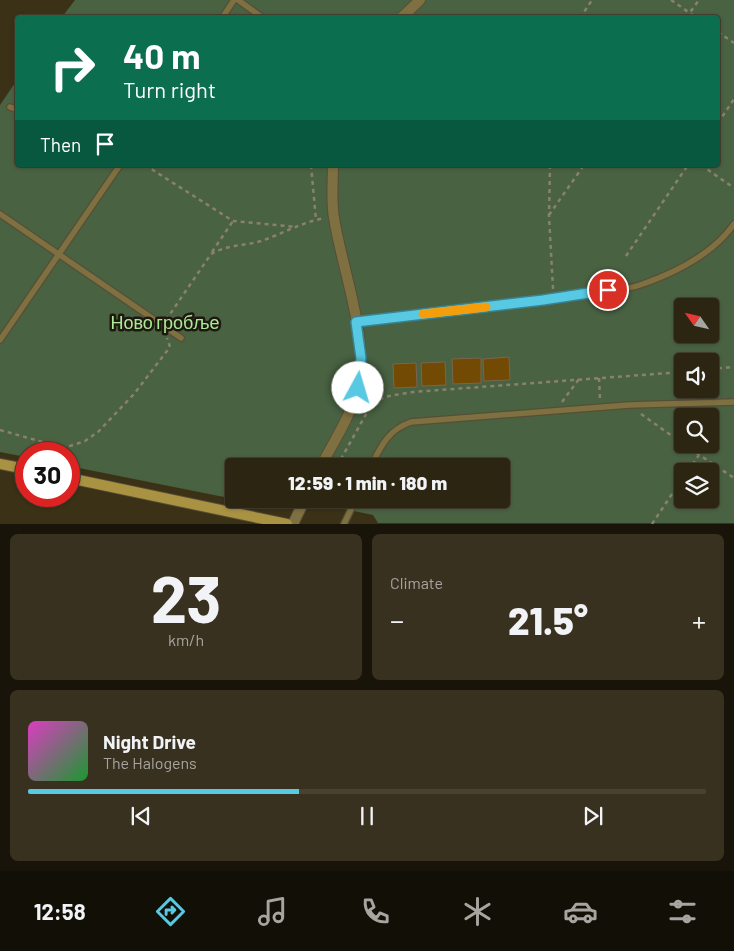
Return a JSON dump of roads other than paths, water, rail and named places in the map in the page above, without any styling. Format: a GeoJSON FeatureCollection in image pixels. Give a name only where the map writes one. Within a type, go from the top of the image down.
{"type":"FeatureCollection","features":[{"type":"Feature","properties":{"kind":"street"},"geometry":{"type":"LineString","coordinates":[[404,15],[420,0]]}},
{"type":"Feature","properties":{"kind":"street"},"geometry":{"type":"LineString","coordinates":[[325,458],[354,401],[358,388],[361,358],[356,322],[334,217],[333,167]]}},
{"type":"Feature","properties":{"kind":"street"},"geometry":{"type":"LineString","coordinates":[[0,464],[15,467]]}},
{"type":"Feature","properties":{"kind":"street"},"geometry":{"type":"LineString","coordinates":[[80,480],[287,524]]}},
{"type":"Feature","properties":{"kind":"street"},"geometry":{"type":"LineString","coordinates":[[293,524],[301,508]]}},
{"type":"Feature","properties":{"kind":"lane"},"geometry":{"type":"LineString","coordinates":[[224,15],[236,0],[258,15]]}},
{"type":"Feature","properties":{"kind":"lane"},"geometry":{"type":"LineString","coordinates":[[10,106],[15,108]]}},
{"type":"Feature","properties":{"kind":"lane"},"geometry":{"type":"LineString","coordinates":[[0,340],[119,167]]}},
{"type":"Feature","properties":{"kind":"lane"},"geometry":{"type":"LineString","coordinates":[[0,214],[181,338]]}},
{"type":"Feature","properties":{"kind":"lane"},"geometry":{"type":"LineString","coordinates":[[356,322],[638,286],[682,268],[702,256],[734,224]]}},
{"type":"Feature","properties":{"kind":"lane"},"geometry":{"type":"LineString","coordinates":[[375,458],[383,441],[399,426],[410,422],[628,405],[734,402]]}},
{"type":"Feature","properties":{"kind":"lane"},"geometry":{"type":"LineString","coordinates":[[344,524],[352,508]]}},
{"type":"Feature","properties":{"kind":"park label","name":"Ново гробље"},"geometry":{"type":"Point","coordinates":[165,323]}}]}
